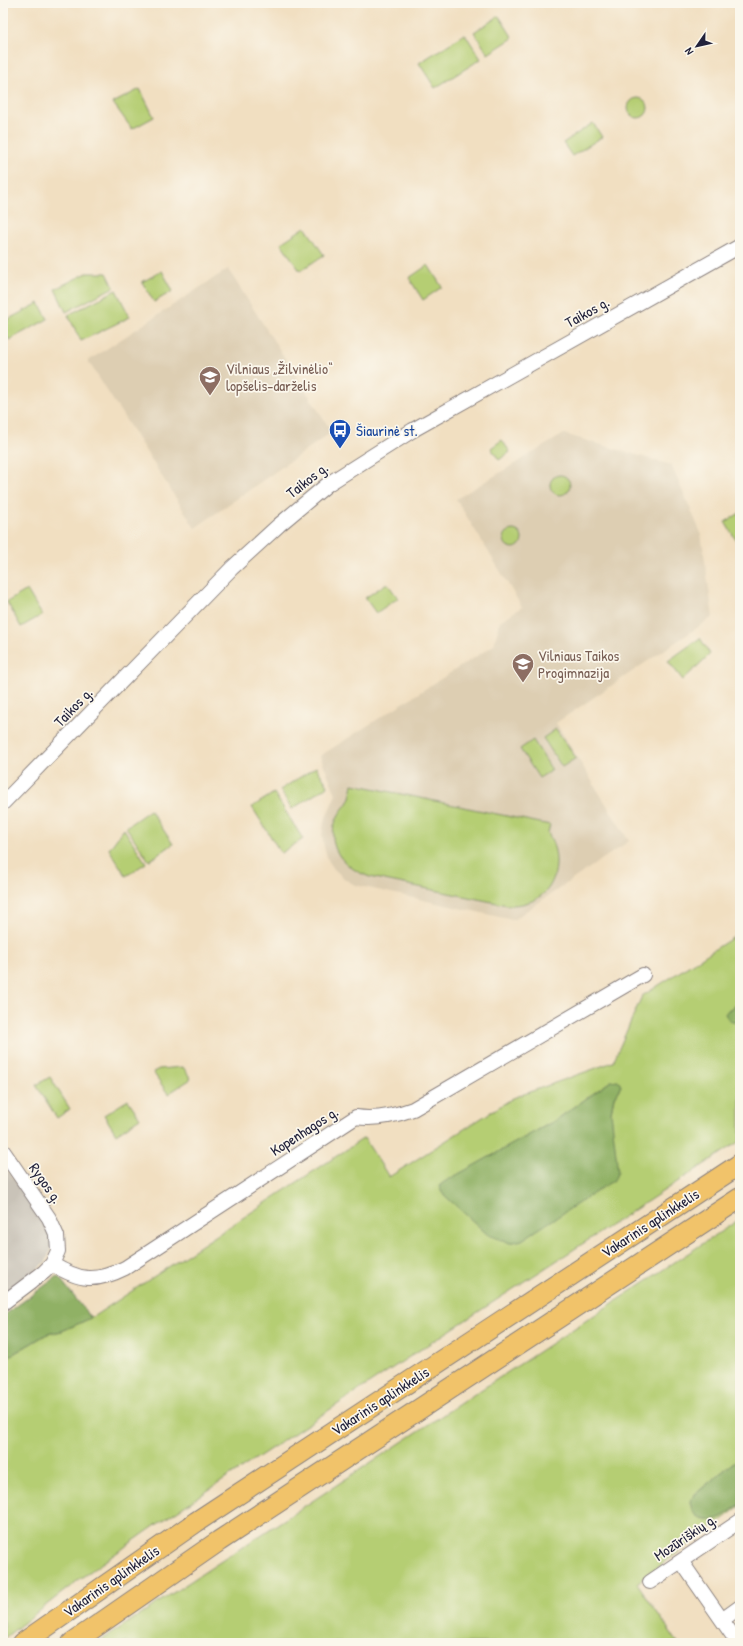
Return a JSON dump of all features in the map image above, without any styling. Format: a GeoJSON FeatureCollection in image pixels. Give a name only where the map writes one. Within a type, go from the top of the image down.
{"type":"FeatureCollection","features":[{"type":"Feature","properties":{"kind":"highway","name":"Vakarinis aplinkkelis"},"geometry":{"type":"LineString","coordinates":[[23,1643],[196,1522],[740,1164]]}},
{"type":"Feature","properties":{"kind":"highway","name":"Vakarinis aplinkkelis"},"geometry":{"type":"LineString","coordinates":[[72,1643],[219,1541],[740,1198]]}},
{"type":"Feature","properties":{"kind":"street","name":"Taikos g."},"geometry":{"type":"LineString","coordinates":[[3,803],[232,568],[279,525],[328,484],[426,423],[740,246]]}},
{"type":"Feature","properties":{"kind":"street","name":"Kopenhagos g."},"geometry":{"type":"LineString","coordinates":[[52,1264],[66,1273],[79,1278],[95,1279],[110,1276],[125,1268],[356,1118],[378,1118],[397,1115],[412,1109],[644,975]]}},
{"type":"Feature","properties":{"kind":"street","name":"Rygos g."},"geometry":{"type":"LineString","coordinates":[[3,1151],[49,1218],[58,1236],[58,1251],[52,1264]]}},
{"type":"Feature","properties":{"kind":"street"},"geometry":{"type":"LineString","coordinates":[[3,1303],[36,1279],[52,1264]]}},
{"type":"Feature","properties":{"kind":"street","name":"Mozūriškių g."},"geometry":{"type":"LineString","coordinates":[[650,1582],[740,1521]]}},
{"type":"Feature","properties":{"kind":"street"},"geometry":{"type":"LineString","coordinates":[[681,1561],[738,1643]]}},
{"type":"Feature","properties":{"kind":"street"},"geometry":{"type":"LineString","coordinates":[[722,1620],[740,1607]]}},
{"type":"Feature","properties":{"kind":"shaded area","name":"Vilniaus „Žilvinėlio“ lopšelis-darželis"},"geometry":{"type":"Polygon","coordinates":[[[228,269],[332,432],[195,528],[88,361],[228,269]]]}},
{"type":"Feature","properties":{"kind":"shaded area","name":"Vilniaus Taikos Progimnazija"},"geometry":{"type":"Polygon","coordinates":[[[564,434],[671,465],[701,533],[713,617],[556,723],[629,841],[513,920],[355,885],[346,880],[334,869],[328,860],[324,847],[322,834],[324,822],[336,794],[320,756],[494,645],[500,621],[522,607],[456,499],[564,434]]]}},
{"type":"Feature","properties":{"kind":"shaded area"},"geometry":{"type":"Polygon","coordinates":[[[3,1164],[48,1228],[52,1246],[46,1262],[3,1297],[3,1164]]]}},
{"type":"Feature","properties":{"kind":"green space"},"geometry":{"type":"Polygon","coordinates":[[[499,16],[513,38],[488,54],[474,32],[499,16]]]}},
{"type":"Feature","properties":{"kind":"green space"},"geometry":{"type":"Polygon","coordinates":[[[465,34],[481,59],[435,88],[419,63],[465,34]]]}},
{"type":"Feature","properties":{"kind":"green space"},"geometry":{"type":"Polygon","coordinates":[[[140,89],[154,117],[132,129],[113,103],[140,89]]]}},
{"type":"Feature","properties":{"kind":"green space"},"geometry":{"type":"Polygon","coordinates":[[[638,98],[645,101],[648,108],[645,115],[638,118],[631,115],[628,108],[631,101],[638,98]]]}},
{"type":"Feature","properties":{"kind":"green space"},"geometry":{"type":"Polygon","coordinates":[[[593,123],[602,137],[572,156],[563,143],[593,123]]]}},
{"type":"Feature","properties":{"kind":"green space"},"geometry":{"type":"Polygon","coordinates":[[[305,227],[324,255],[300,271],[281,243],[305,227]]]}},
{"type":"Feature","properties":{"kind":"green space"},"geometry":{"type":"Polygon","coordinates":[[[428,265],[442,287],[423,300],[409,278],[428,265]]]}},
{"type":"Feature","properties":{"kind":"green space"},"geometry":{"type":"Polygon","coordinates":[[[162,271],[173,291],[154,302],[142,282],[162,271]]]}},
{"type":"Feature","properties":{"kind":"green space"},"geometry":{"type":"Polygon","coordinates":[[[87,273],[107,273],[114,287],[66,312],[55,289],[87,273]]]}},
{"type":"Feature","properties":{"kind":"green space"},"geometry":{"type":"Polygon","coordinates":[[[116,290],[130,317],[81,341],[68,315],[116,290]]]}},
{"type":"Feature","properties":{"kind":"green space"},"geometry":{"type":"Polygon","coordinates":[[[39,303],[48,319],[9,340],[3,328],[3,322],[39,303]]]}},
{"type":"Feature","properties":{"kind":"green space"},"geometry":{"type":"Polygon","coordinates":[[[502,440],[510,452],[499,460],[491,448],[502,440]]]}},
{"type":"Feature","properties":{"kind":"green space"},"geometry":{"type":"Polygon","coordinates":[[[560,475],[567,478],[570,485],[567,492],[560,495],[553,492],[550,485],[553,478],[560,475]]]}},
{"type":"Feature","properties":{"kind":"green space"},"geometry":{"type":"Polygon","coordinates":[[[740,513],[740,547],[725,522],[740,513]]]}},
{"type":"Feature","properties":{"kind":"green space"},"geometry":{"type":"Polygon","coordinates":[[[513,530],[519,533],[522,539],[519,545],[513,548],[507,545],[504,539],[507,533],[513,530]]]}},
{"type":"Feature","properties":{"kind":"green space"},"geometry":{"type":"Polygon","coordinates":[[[387,583],[398,598],[376,613],[365,598],[387,583]]]}},
{"type":"Feature","properties":{"kind":"green space"},"geometry":{"type":"Polygon","coordinates":[[[27,590],[42,615],[21,627],[7,602],[27,590]]]}},
{"type":"Feature","properties":{"kind":"green space"},"geometry":{"type":"Polygon","coordinates":[[[700,638],[710,654],[683,680],[668,661],[700,638]]]}},
{"type":"Feature","properties":{"kind":"green space"},"geometry":{"type":"Polygon","coordinates":[[[556,729],[576,758],[562,767],[543,738],[556,729]]]}},
{"type":"Feature","properties":{"kind":"green space"},"geometry":{"type":"Polygon","coordinates":[[[533,740],[552,770],[539,778],[520,749],[533,740]]]}},
{"type":"Feature","properties":{"kind":"green space"},"geometry":{"type":"Polygon","coordinates":[[[316,767],[328,786],[292,809],[280,790],[316,767]]]}},
{"type":"Feature","properties":{"kind":"green space"},"geometry":{"type":"Polygon","coordinates":[[[353,784],[550,825],[548,833],[553,843],[556,864],[555,874],[551,884],[537,899],[524,904],[507,905],[370,877],[361,873],[352,868],[339,855],[333,838],[337,818],[349,800],[353,784]]]}},
{"type":"Feature","properties":{"kind":"green space"},"geometry":{"type":"Polygon","coordinates":[[[274,793],[303,839],[281,853],[252,807],[274,793]]]}},
{"type":"Feature","properties":{"kind":"green space"},"geometry":{"type":"Polygon","coordinates":[[[150,810],[173,844],[149,861],[126,827],[150,810]]]}},
{"type":"Feature","properties":{"kind":"green space"},"geometry":{"type":"Polygon","coordinates":[[[124,829],[146,863],[126,876],[109,849],[124,829]]]}},
{"type":"Feature","properties":{"kind":"green space"},"geometry":{"type":"Polygon","coordinates":[[[740,933],[740,1003],[728,1010],[739,1024],[740,1023],[740,1141],[403,1361],[156,1525],[81,1578],[3,1639],[3,1360],[47,1334],[62,1331],[91,1318],[364,1138],[389,1177],[513,1098],[613,1062],[642,996],[740,933]],[[611,1081],[556,1120],[439,1186],[611,1112],[614,1097],[621,1086],[611,1081]]]}},
{"type":"Feature","properties":{"kind":"green space"},"geometry":{"type":"Polygon","coordinates":[[[740,1003],[739,1024],[729,1020],[725,1014],[728,1010],[740,1003]]]}},
{"type":"Feature","properties":{"kind":"green space"},"geometry":{"type":"Polygon","coordinates":[[[183,1067],[191,1079],[168,1094],[153,1072],[159,1069],[183,1067]]]}},
{"type":"Feature","properties":{"kind":"green space"},"geometry":{"type":"Polygon","coordinates":[[[50,1077],[70,1109],[57,1118],[36,1085],[50,1077]]]}},
{"type":"Feature","properties":{"kind":"green space"},"geometry":{"type":"Polygon","coordinates":[[[618,1080],[621,1086],[614,1097],[611,1112],[618,1172],[614,1180],[522,1240],[510,1243],[488,1235],[442,1193],[439,1186],[444,1182],[556,1120],[611,1081],[618,1080]]]}},
{"type":"Feature","properties":{"kind":"green space"},"geometry":{"type":"Polygon","coordinates":[[[128,1100],[140,1118],[116,1134],[104,1115],[128,1100]]]}},
{"type":"Feature","properties":{"kind":"green space"},"geometry":{"type":"Polygon","coordinates":[[[740,1219],[740,1457],[693,1496],[693,1511],[705,1519],[711,1520],[723,1516],[740,1504],[740,1506],[637,1583],[678,1643],[97,1643],[740,1219]]]}},
{"type":"Feature","properties":{"kind":"green space"},"geometry":{"type":"Polygon","coordinates":[[[58,1276],[91,1318],[62,1331],[47,1334],[3,1360],[3,1316],[58,1276]]]}},
{"type":"Feature","properties":{"kind":"green space"},"geometry":{"type":"Polygon","coordinates":[[[740,1457],[740,1504],[719,1518],[706,1519],[697,1516],[692,1509],[691,1503],[693,1496],[740,1457]]]}},
{"type":"Feature","properties":{"kind":"place","name":"Vilniaus „Žilvinėlio“ lopšelis-darželis"},"geometry":{"type":"Point","coordinates":[210,396]}},
{"type":"Feature","properties":{"kind":"place","name":"Šiaurinė st."},"geometry":{"type":"Point","coordinates":[340,450]}},
{"type":"Feature","properties":{"kind":"place","name":"Vilniaus Taikos Progimnazija"},"geometry":{"type":"Point","coordinates":[523,684]}}]}
